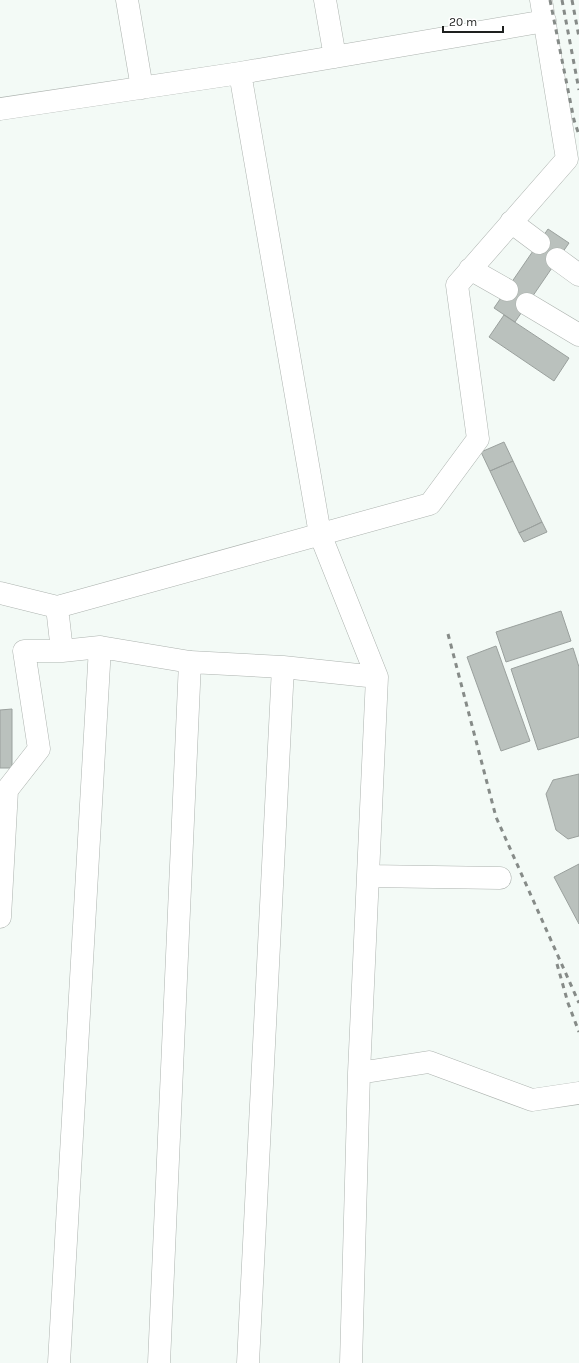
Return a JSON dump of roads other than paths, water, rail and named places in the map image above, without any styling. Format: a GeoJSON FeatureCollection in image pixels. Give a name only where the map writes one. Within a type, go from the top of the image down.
{"type":"FeatureCollection","features":[{"type":"Feature","properties":{"kind":"lane"},"geometry":{"type":"LineString","coordinates":[[127,0],[142,88]]}},
{"type":"Feature","properties":{"kind":"lane"},"geometry":{"type":"LineString","coordinates":[[325,0],[335,57]]}},
{"type":"Feature","properties":{"kind":"lane"},"geometry":{"type":"LineString","coordinates":[[0,593],[57,607],[430,504],[478,439],[457,285],[567,159],[541,0]]}},
{"type":"Feature","properties":{"kind":"lane"},"geometry":{"type":"LineString","coordinates":[[0,109],[240,73],[545,21]]}},
{"type":"Feature","properties":{"kind":"lane"},"geometry":{"type":"LineString","coordinates":[[240,73],[320,534],[377,676],[360,1073],[351,1363]]}},
{"type":"Feature","properties":{"kind":"lane"},"geometry":{"type":"LineString","coordinates":[[511,222],[539,244]]}},
{"type":"Feature","properties":{"kind":"lane"},"geometry":{"type":"LineString","coordinates":[[557,259],[579,275]]}},
{"type":"Feature","properties":{"kind":"lane"},"geometry":{"type":"LineString","coordinates":[[470,269],[507,290]]}},
{"type":"Feature","properties":{"kind":"lane"},"geometry":{"type":"LineString","coordinates":[[527,304],[579,335]]}},
{"type":"Feature","properties":{"kind":"lane"},"geometry":{"type":"LineString","coordinates":[[57,607],[62,651]]}},
{"type":"Feature","properties":{"kind":"lane"},"geometry":{"type":"LineString","coordinates":[[0,916],[7,790],[39,749],[24,651],[62,651],[100,646],[190,662],[283,667],[377,676]]}},
{"type":"Feature","properties":{"kind":"lane"},"geometry":{"type":"LineString","coordinates":[[59,1363],[100,646]]}},
{"type":"Feature","properties":{"kind":"lane"},"geometry":{"type":"LineString","coordinates":[[159,1363],[190,662]]}},
{"type":"Feature","properties":{"kind":"lane"},"geometry":{"type":"LineString","coordinates":[[248,1363],[283,667]]}},
{"type":"Feature","properties":{"kind":"lane"},"geometry":{"type":"LineString","coordinates":[[368,876],[500,878]]}},
{"type":"Feature","properties":{"kind":"lane"},"geometry":{"type":"LineString","coordinates":[[360,1073],[429,1062],[532,1100],[579,1093]]}},
{"type":"Feature","properties":{"kind":"railway"},"geometry":{"type":"LineString","coordinates":[[550,0],[574,120],[579,135]]}},
{"type":"Feature","properties":{"kind":"railway"},"geometry":{"type":"LineString","coordinates":[[562,0],[579,90]]}},
{"type":"Feature","properties":{"kind":"railway"},"geometry":{"type":"LineString","coordinates":[[572,0],[579,37]]}},
{"type":"Feature","properties":{"kind":"railway"},"geometry":{"type":"LineString","coordinates":[[448,634],[496,817],[579,1003]]}},
{"type":"Feature","properties":{"kind":"railway"},"geometry":{"type":"LineString","coordinates":[[557,964],[568,1003],[579,1032]]}}]}
